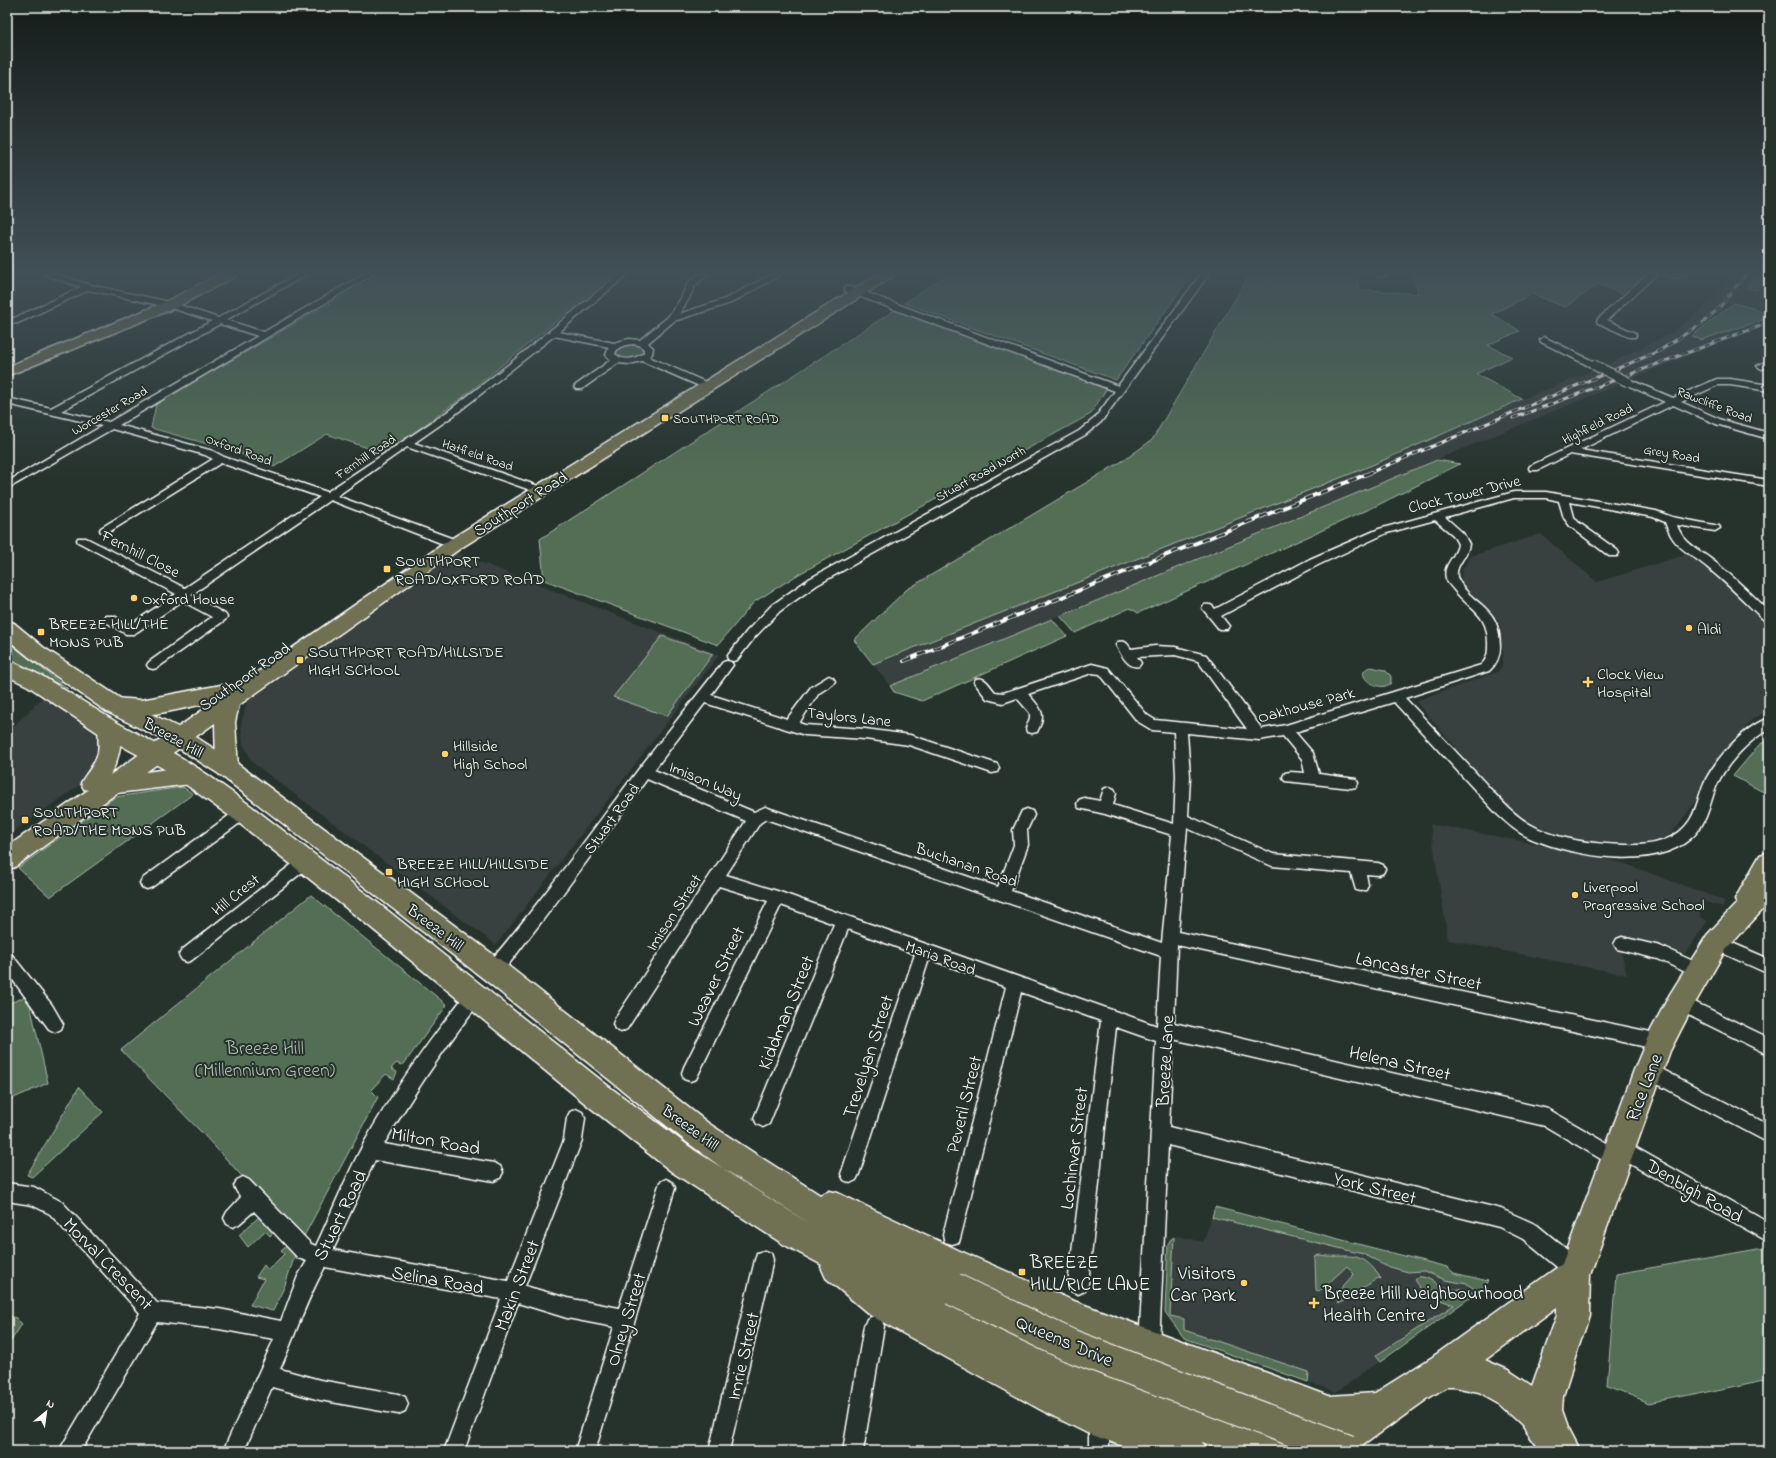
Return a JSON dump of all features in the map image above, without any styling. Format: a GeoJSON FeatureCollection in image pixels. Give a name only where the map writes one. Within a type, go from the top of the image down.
{"type":"FeatureCollection","features":[{"type":"Feature","properties":{"kind":"highway","name":"Breeze Hill"},"geometry":{"type":"LineString","coordinates":[[7,628],[43,656],[115,706],[173,735],[227,768],[493,970],[698,1133],[743,1164],[798,1197]]}},
{"type":"Feature","properties":{"kind":"highway","name":"Breeze Hill"},"geometry":{"type":"LineString","coordinates":[[7,667],[35,681],[108,728],[191,776],[243,813],[475,995],[597,1095],[683,1161],[794,1233]]}},
{"type":"Feature","properties":{"kind":"highway","name":"Rice Lane"},"geometry":{"type":"LineString","coordinates":[[1741,915],[1760,876],[1769,862]]}},
{"type":"Feature","properties":{"kind":"highway","name":"Rice Lane"},"geometry":{"type":"LineString","coordinates":[[1557,1443],[1545,1411],[1546,1394],[1573,1315],[1575,1272],[1648,1070],[1660,1042],[1680,1003],[1716,943],[1769,886]]}},
{"type":"Feature","properties":{"kind":"highway","name":"Queens Drive"},"geometry":{"type":"LineString","coordinates":[[798,1197],[876,1248],[1016,1348],[1135,1400],[1273,1451]]}},
{"type":"Feature","properties":{"kind":"highway"},"geometry":{"type":"LineString","coordinates":[[798,1197],[838,1208],[947,1261],[1069,1316],[1329,1413],[1379,1410]]}},
{"type":"Feature","properties":{"kind":"highway","name":"Queens Drive"},"geometry":{"type":"LineString","coordinates":[[794,1233],[954,1304],[1069,1345],[1348,1451]]}},
{"type":"Feature","properties":{"kind":"highway"},"geometry":{"type":"LineString","coordinates":[[794,1233],[882,1303],[1055,1399],[1099,1436],[1173,1450]]}},
{"type":"Feature","properties":{"kind":"highway"},"geometry":{"type":"LineString","coordinates":[[1334,1451],[1336,1444],[1379,1410],[1443,1370],[1575,1272]]}},
{"type":"Feature","properties":{"kind":"highway"},"geometry":{"type":"LineString","coordinates":[[1443,1370],[1464,1370],[1494,1380],[1521,1398],[1542,1420],[1557,1443]]}},
{"type":"Feature","properties":{"kind":"main road"},"geometry":{"type":"LineString","coordinates":[[7,372],[80,342]]}},
{"type":"Feature","properties":{"kind":"main road","name":"Southport Road"},"geometry":{"type":"LineString","coordinates":[[7,860],[102,784],[225,698],[410,560],[449,541],[769,342]]}},
{"type":"Feature","properties":{"kind":"main road"},"geometry":{"type":"LineString","coordinates":[[115,706],[141,708],[225,698],[227,768]]}},
{"type":"Feature","properties":{"kind":"main road"},"geometry":{"type":"LineString","coordinates":[[108,728],[111,743],[102,784],[191,776]]}},
{"type":"Feature","properties":{"kind":"main road","name":"Southport Road"},"geometry":{"type":"LineString","coordinates":[[7,842],[102,784]]}},
{"type":"Feature","properties":{"kind":"street"},"geometry":{"type":"LineString","coordinates":[[53,411],[180,342]]}},
{"type":"Feature","properties":{"kind":"street","name":"Worcester Road"},"geometry":{"type":"LineString","coordinates":[[7,486],[109,424],[252,342]]}},
{"type":"Feature","properties":{"kind":"street","name":"Fernhill Road"},"geometry":{"type":"LineString","coordinates":[[110,619],[130,632],[331,497],[461,406],[542,342]]}},
{"type":"Feature","properties":{"kind":"street"},"geometry":{"type":"LineString","coordinates":[[595,342],[614,346],[626,342]]}},
{"type":"Feature","properties":{"kind":"street"},"geometry":{"type":"LineString","coordinates":[[614,346],[611,350],[610,356],[624,362],[643,358],[650,350],[647,345],[642,343],[627,342]]}},
{"type":"Feature","properties":{"kind":"street"},"geometry":{"type":"LineString","coordinates":[[992,342],[1121,390]]}},
{"type":"Feature","properties":{"kind":"street","name":"Stuart Road North"},"geometry":{"type":"LineString","coordinates":[[730,661],[751,634],[776,608],[813,582],[1082,432],[1098,420],[1156,342]]}},
{"type":"Feature","properties":{"kind":"street","name":"Rawcliffe Road"},"geometry":{"type":"LineString","coordinates":[[1548,342],[1671,402],[1719,422],[1769,436]]}},
{"type":"Feature","properties":{"kind":"street"},"geometry":{"type":"LineString","coordinates":[[643,358],[702,384]]}},
{"type":"Feature","properties":{"kind":"street"},"geometry":{"type":"LineString","coordinates":[[579,387],[617,360]]}},
{"type":"Feature","properties":{"kind":"street","name":"Highfield Road"},"geometry":{"type":"LineString","coordinates":[[1534,468],[1671,402],[1717,382],[1730,382],[1769,388]]}},
{"type":"Feature","properties":{"kind":"street","name":"Oxford Road"},"geometry":{"type":"LineString","coordinates":[[7,401],[109,424],[209,453],[220,459],[331,497],[449,541]]}},
{"type":"Feature","properties":{"kind":"street","name":"Hatfield Road"},"geometry":{"type":"LineString","coordinates":[[407,444],[534,488]]}},
{"type":"Feature","properties":{"kind":"street","name":"Grey Road"},"geometry":{"type":"LineString","coordinates":[[1570,451],[1769,483]]}},
{"type":"Feature","properties":{"kind":"street"},"geometry":{"type":"LineString","coordinates":[[104,530],[220,459]]}},
{"type":"Feature","properties":{"kind":"street","name":"Clock Tower Drive"},"geometry":{"type":"LineString","coordinates":[[1223,626],[1211,611],[1267,586],[1342,549],[1383,531],[1514,495],[1530,494],[1564,498],[1656,514],[1670,520],[1715,528]]}},
{"type":"Feature","properties":{"kind":"street"},"geometry":{"type":"LineString","coordinates":[[1564,498],[1569,518],[1574,524],[1613,553]]}},
{"type":"Feature","properties":{"kind":"street","name":"Oakhouse Park"},"geometry":{"type":"LineString","coordinates":[[980,682],[991,696],[1003,698],[1092,668],[1104,671],[1142,718],[1152,725],[1180,729],[1259,735],[1286,730],[1485,668],[1491,664],[1494,655],[1494,631],[1491,622],[1459,590],[1451,577],[1451,568],[1462,552],[1464,545],[1462,539],[1437,516]]}},
{"type":"Feature","properties":{"kind":"street"},"geometry":{"type":"LineString","coordinates":[[1670,520],[1675,535],[1685,546],[1712,566],[1769,618]]}},
{"type":"Feature","properties":{"kind":"street","name":"Fernhill Close"},"geometry":{"type":"LineString","coordinates":[[82,540],[184,595],[221,617],[153,665]]}},
{"type":"Feature","properties":{"kind":"street"},"geometry":{"type":"LineString","coordinates":[[1128,654],[1146,650],[1189,653],[1202,658],[1259,735]]}},
{"type":"Feature","properties":{"kind":"street","name":"Stuart Road"},"geometry":{"type":"LineString","coordinates":[[493,970],[516,944],[563,884],[644,772],[730,661]]}},
{"type":"Feature","properties":{"kind":"street"},"geometry":{"type":"LineString","coordinates":[[790,725],[815,690],[829,681]]}},
{"type":"Feature","properties":{"kind":"street"},"geometry":{"type":"LineString","coordinates":[[1020,693],[1036,712],[1036,718],[1032,728]]}},
{"type":"Feature","properties":{"kind":"street"},"geometry":{"type":"LineString","coordinates":[[1396,696],[1499,807],[1525,829],[1545,837],[1577,846],[1635,852],[1661,848],[1680,839],[1694,826],[1711,782],[1726,762],[1758,729],[1769,723]]}},
{"type":"Feature","properties":{"kind":"street","name":"Taylors Lane"},"geometry":{"type":"LineString","coordinates":[[702,697],[805,730],[865,734],[910,740],[992,768]]}},
{"type":"Feature","properties":{"kind":"street","name":"Breeze Lane"},"geometry":{"type":"LineString","coordinates":[[1149,1345],[1170,945],[1183,776],[1180,729]]}},
{"type":"Feature","properties":{"kind":"street"},"geometry":{"type":"LineString","coordinates":[[1286,730],[1308,757],[1313,779]]}},
{"type":"Feature","properties":{"kind":"street","name":"Imison Way"},"geometry":{"type":"LineString","coordinates":[[644,772],[754,819]]}},
{"type":"Feature","properties":{"kind":"street"},"geometry":{"type":"LineString","coordinates":[[1290,777],[1351,783]]}},
{"type":"Feature","properties":{"kind":"street"},"geometry":{"type":"LineString","coordinates":[[1105,808],[1109,793]]}},
{"type":"Feature","properties":{"kind":"street"},"geometry":{"type":"LineString","coordinates":[[1084,804],[1180,825],[1272,860],[1378,869]]}},
{"type":"Feature","properties":{"kind":"street"},"geometry":{"type":"LineString","coordinates":[[147,883],[243,813]]}},
{"type":"Feature","properties":{"kind":"street","name":"Buchanan Road"},"geometry":{"type":"LineString","coordinates":[[754,819],[765,813],[1002,895],[1170,945]]}},
{"type":"Feature","properties":{"kind":"street"},"geometry":{"type":"LineString","coordinates":[[1002,895],[1021,845],[1020,830],[1027,815]]}},
{"type":"Feature","properties":{"kind":"street","name":"Imison Street"},"geometry":{"type":"LineString","coordinates":[[621,1024],[717,879],[754,819]]}},
{"type":"Feature","properties":{"kind":"street","name":"Hill Crest"},"geometry":{"type":"LineString","coordinates":[[187,955],[305,862]]}},
{"type":"Feature","properties":{"kind":"street"},"geometry":{"type":"LineString","coordinates":[[1357,867],[1361,885]]}},
{"type":"Feature","properties":{"kind":"street","name":"Maria Road"},"geometry":{"type":"LineString","coordinates":[[717,879],[777,897],[1109,1018],[1165,1033]]}},
{"type":"Feature","properties":{"kind":"street","name":"Weaver Street"},"geometry":{"type":"LineString","coordinates":[[690,1073],[777,897]]}},
{"type":"Feature","properties":{"kind":"street","name":"Kiddman Street"},"geometry":{"type":"LineString","coordinates":[[763,1118],[843,922]]}},
{"type":"Feature","properties":{"kind":"street"},"geometry":{"type":"LineString","coordinates":[[1716,943],[1769,967]]}},
{"type":"Feature","properties":{"kind":"street"},"geometry":{"type":"LineString","coordinates":[[1622,944],[1660,953],[1698,971]]}},
{"type":"Feature","properties":{"kind":"street","name":"Lancaster Street"},"geometry":{"type":"LineString","coordinates":[[1170,945],[1660,1042]]}},
{"type":"Feature","properties":{"kind":"street","name":"Trevelyan Street"},"geometry":{"type":"LineString","coordinates":[[850,1174],[924,951]]}},
{"type":"Feature","properties":{"kind":"street"},"geometry":{"type":"LineString","coordinates":[[7,960],[55,1024]]}},
{"type":"Feature","properties":{"kind":"street","name":"Peveril Street"},"geometry":{"type":"LineString","coordinates":[[952,1235],[1015,983]]}},
{"type":"Feature","properties":{"kind":"street","name":"Stuart Road"},"geometry":{"type":"LineString","coordinates":[[232,1451],[287,1332],[305,1282],[320,1257],[370,1150],[400,1100],[445,1034],[475,995]]}},
{"type":"Feature","properties":{"kind":"street"},"geometry":{"type":"LineString","coordinates":[[1680,1003],[1769,1047]]}},
{"type":"Feature","properties":{"kind":"street","name":"Lochinvar Street"},"geometry":{"type":"LineString","coordinates":[[1078,1284],[1109,1018]]}},
{"type":"Feature","properties":{"kind":"street","name":"Helena Street"},"geometry":{"type":"LineString","coordinates":[[1165,1033],[1548,1118],[1619,1153]]}},
{"type":"Feature","properties":{"kind":"street"},"geometry":{"type":"LineString","coordinates":[[1648,1070],[1769,1134]]}},
{"type":"Feature","properties":{"kind":"street","name":"Makin Street"},"geometry":{"type":"LineString","coordinates":[[454,1451],[513,1292],[573,1140],[576,1118]]}},
{"type":"Feature","properties":{"kind":"street","name":"York Street"},"geometry":{"type":"LineString","coordinates":[[1160,1134],[1501,1218],[1530,1232],[1575,1272]]}},
{"type":"Feature","properties":{"kind":"street","name":"Milton Road"},"geometry":{"type":"LineString","coordinates":[[370,1150],[494,1172]]}},
{"type":"Feature","properties":{"kind":"street","name":"Denbigh Road"},"geometry":{"type":"LineString","coordinates":[[1619,1153],[1769,1233]]}},
{"type":"Feature","properties":{"kind":"street","name":"Olney Street"},"geometry":{"type":"LineString","coordinates":[[585,1451],[666,1188]]}},
{"type":"Feature","properties":{"kind":"street","name":"Morval Crescent"},"geometry":{"type":"LineString","coordinates":[[7,1192],[34,1196],[56,1208],[152,1312],[219,1319],[287,1332]]}},
{"type":"Feature","properties":{"kind":"street","name":"Selina Road"},"geometry":{"type":"LineString","coordinates":[[233,1218],[248,1192],[305,1251],[320,1257],[368,1267],[513,1292],[567,1308],[625,1320]]}},
{"type":"Feature","properties":{"kind":"street","name":"Imrie Street"},"geometry":{"type":"LineString","coordinates":[[719,1451],[764,1260]]}},
{"type":"Feature","properties":{"kind":"street"},"geometry":{"type":"LineString","coordinates":[[69,1451],[152,1312]]}},
{"type":"Feature","properties":{"kind":"street"},"geometry":{"type":"LineString","coordinates":[[853,1451],[874,1326]]}},
{"type":"Feature","properties":{"kind":"street"},"geometry":{"type":"LineString","coordinates":[[267,1376],[320,1390],[398,1404]]}},
{"type":"Feature","properties":{"kind":"shaded area"},"geometry":{"type":"Polygon","coordinates":[[[1653,342],[1721,342],[890,686],[873,664],[1370,466],[1522,399],[1607,365],[1653,342]]]}},
{"type":"Feature","properties":{"kind":"shaded area","name":"Clock View Hospital"},"geometry":{"type":"Polygon","coordinates":[[[1541,534],[1597,582],[1688,554],[1714,574],[1769,624],[1769,711],[1752,719],[1679,825],[1668,837],[1648,844],[1621,845],[1589,842],[1550,833],[1524,821],[1500,798],[1417,703],[1418,700],[1497,672],[1502,666],[1503,653],[1500,625],[1497,618],[1465,588],[1461,579],[1462,570],[1471,556],[1541,534]]]}},
{"type":"Feature","properties":{"kind":"shaded area","name":"Hillside High School"},"geometry":{"type":"Polygon","coordinates":[[[457,553],[719,655],[496,945],[253,763],[243,744],[241,724],[247,702],[457,553]]]}},
{"type":"Feature","properties":{"kind":"shaded area"},"geometry":{"type":"Polygon","coordinates":[[[44,696],[100,732],[106,742],[87,780],[7,836],[7,733],[44,696]]]}},
{"type":"Feature","properties":{"kind":"shaded area","name":"Liverpool Progressive School"},"geometry":{"type":"Polygon","coordinates":[[[1430,824],[1521,841],[1623,863],[1725,901],[1722,907],[1700,900],[1700,917],[1708,921],[1685,954],[1618,939],[1627,975],[1448,940],[1430,824]]]}},
{"type":"Feature","properties":{"kind":"shaded area","name":"Breeze Hill Neighbourhood Health Centre"},"geometry":{"type":"Polygon","coordinates":[[[1215,1207],[1447,1267],[1454,1273],[1488,1281],[1479,1292],[1336,1392],[1184,1338],[1165,1312],[1167,1258],[1170,1240],[1178,1236],[1203,1242],[1215,1207]]]}},
{"type":"Feature","properties":{"kind":"green space"},"geometry":{"type":"Polygon","coordinates":[[[263,342],[531,342],[468,393],[385,454],[327,434],[274,467],[232,451],[151,428],[156,404],[263,342]]]}},
{"type":"Feature","properties":{"kind":"green space"},"geometry":{"type":"Polygon","coordinates":[[[845,342],[982,342],[1107,388],[1091,414],[799,574],[754,602],[718,645],[544,580],[540,539],[845,342]]]}},
{"type":"Feature","properties":{"kind":"green space"},"geometry":{"type":"Polygon","coordinates":[[[1011,342],[1143,342],[1116,380],[1011,342]]]}},
{"type":"Feature","properties":{"kind":"green space"},"geometry":{"type":"Polygon","coordinates":[[[1210,342],[1495,342],[1488,345],[1512,357],[1476,374],[1522,399],[1370,466],[873,664],[854,640],[906,590],[1124,460],[1152,440],[1210,342]]]}},
{"type":"Feature","properties":{"kind":"green space"},"geometry":{"type":"Polygon","coordinates":[[[622,345],[641,345],[644,349],[641,355],[622,358],[616,355],[615,351],[622,345]]]}},
{"type":"Feature","properties":{"kind":"green space"},"geometry":{"type":"Polygon","coordinates":[[[1437,460],[1460,464],[1374,507],[1138,613],[1130,608],[1075,633],[1060,616],[1437,460]]]}},
{"type":"Feature","properties":{"kind":"green space"},"geometry":{"type":"Polygon","coordinates":[[[1052,619],[1067,636],[922,701],[894,692],[890,686],[1052,619]]]}},
{"type":"Feature","properties":{"kind":"green space"},"geometry":{"type":"Polygon","coordinates":[[[662,636],[713,654],[667,716],[613,697],[662,636]]]}},
{"type":"Feature","properties":{"kind":"green space"},"geometry":{"type":"Polygon","coordinates":[[[7,641],[68,689],[7,657],[7,641]]]}},
{"type":"Feature","properties":{"kind":"green space"},"geometry":{"type":"Polygon","coordinates":[[[1371,667],[1385,670],[1391,676],[1391,683],[1386,686],[1379,686],[1373,685],[1368,681],[1363,673],[1371,667]]]}},
{"type":"Feature","properties":{"kind":"green space"},"geometry":{"type":"Polygon","coordinates":[[[1769,741],[1769,795],[1733,776],[1759,745],[1769,741]]]}},
{"type":"Feature","properties":{"kind":"green space"},"geometry":{"type":"Polygon","coordinates":[[[183,787],[193,794],[50,897],[18,868],[115,797],[183,787]]]}},
{"type":"Feature","properties":{"kind":"green space","name":"Breeze Hill (Millennium Green)"},"geometry":{"type":"Polygon","coordinates":[[[311,895],[447,1005],[404,1064],[401,1065],[396,1063],[391,1069],[397,1072],[394,1079],[386,1074],[371,1090],[378,1097],[302,1240],[203,1134],[121,1050],[311,895]]]}},
{"type":"Feature","properties":{"kind":"green space"},"geometry":{"type":"Polygon","coordinates":[[[28,996],[48,1083],[7,1101],[7,1004],[28,996]]]}},
{"type":"Feature","properties":{"kind":"green space"},"geometry":{"type":"Polygon","coordinates":[[[79,1087],[103,1112],[32,1177],[27,1175],[79,1087]]]}},
{"type":"Feature","properties":{"kind":"green space"},"geometry":{"type":"Polygon","coordinates":[[[1215,1207],[1447,1267],[1454,1273],[1488,1281],[1479,1292],[1467,1284],[1445,1280],[1424,1271],[1408,1272],[1390,1267],[1363,1254],[1212,1217],[1215,1207]]]}},
{"type":"Feature","properties":{"kind":"green space"},"geometry":{"type":"Polygon","coordinates":[[[261,1215],[276,1230],[270,1236],[265,1231],[248,1247],[239,1235],[261,1215]]]}},
{"type":"Feature","properties":{"kind":"green space"},"geometry":{"type":"Polygon","coordinates":[[[1174,1237],[1170,1316],[1184,1319],[1184,1330],[1309,1372],[1308,1382],[1184,1338],[1165,1312],[1168,1245],[1170,1240],[1174,1237]]]}},
{"type":"Feature","properties":{"kind":"green space"},"geometry":{"type":"Polygon","coordinates":[[[289,1244],[295,1255],[285,1285],[273,1311],[250,1305],[264,1279],[256,1277],[264,1265],[268,1270],[284,1254],[281,1251],[289,1244]]]}},
{"type":"Feature","properties":{"kind":"green space"},"geometry":{"type":"Polygon","coordinates":[[[1769,1247],[1769,1378],[1650,1403],[1607,1386],[1616,1274],[1769,1247]]]}},
{"type":"Feature","properties":{"kind":"green space"},"geometry":{"type":"Polygon","coordinates":[[[1316,1256],[1357,1257],[1371,1265],[1381,1279],[1378,1278],[1339,1304],[1334,1296],[1354,1274],[1347,1266],[1319,1292],[1316,1290],[1315,1259],[1316,1256]]]}},
{"type":"Feature","properties":{"kind":"green space"},"geometry":{"type":"Polygon","coordinates":[[[1417,1277],[1429,1279],[1443,1287],[1468,1291],[1475,1294],[1380,1362],[1375,1356],[1454,1305],[1424,1294],[1414,1280],[1417,1277]]]}},
{"type":"Feature","properties":{"kind":"green space"},"geometry":{"type":"Polygon","coordinates":[[[7,1315],[16,1318],[22,1324],[11,1341],[7,1340],[7,1315]]]}},
{"type":"Feature","properties":{"kind":"railway"},"geometry":{"type":"LineString","coordinates":[[1369,473],[1659,351],[1673,342]]}},
{"type":"Feature","properties":{"kind":"railway"},"geometry":{"type":"LineString","coordinates":[[1513,418],[1716,342]]}},
{"type":"Feature","properties":{"kind":"railway"},"geometry":{"type":"LineString","coordinates":[[904,661],[1372,472]]}},
{"type":"Feature","properties":{"kind":"place","name":"SOUTHPORT ROAD"},"geometry":{"type":"Point","coordinates":[665,418]}},
{"type":"Feature","properties":{"kind":"place","name":"SOUTHPORT ROAD/OXFORD ROAD"},"geometry":{"type":"Point","coordinates":[387,569]}},
{"type":"Feature","properties":{"kind":"place","name":"Oxford House"},"geometry":{"type":"Point","coordinates":[134,598]}},
{"type":"Feature","properties":{"kind":"place","name":"Aldi"},"geometry":{"type":"Point","coordinates":[1689,628]}},
{"type":"Feature","properties":{"kind":"place","name":"BREEZE HILL/THE MONS PUB"},"geometry":{"type":"Point","coordinates":[41,632]}},
{"type":"Feature","properties":{"kind":"place","name":"SOUTHPORT ROAD/HILLSIDE HIGH SCHOOL"},"geometry":{"type":"Point","coordinates":[300,660]}},
{"type":"Feature","properties":{"kind":"place","name":"Clock View Hospital"},"geometry":{"type":"Point","coordinates":[1588,682]}},
{"type":"Feature","properties":{"kind":"place","name":"Hillside High School"},"geometry":{"type":"Point","coordinates":[445,754]}},
{"type":"Feature","properties":{"kind":"place","name":"SOUTHPORT ROAD/THE MONS PUB"},"geometry":{"type":"Point","coordinates":[25,820]}},
{"type":"Feature","properties":{"kind":"place","name":"BREEZE HILL/HILLSIDE HIGH SCHOOL"},"geometry":{"type":"Point","coordinates":[389,872]}},
{"type":"Feature","properties":{"kind":"place","name":"Liverpool Progressive School"},"geometry":{"type":"Point","coordinates":[1575,895]}},
{"type":"Feature","properties":{"kind":"place","name":"BREEZE HILL/RICE LANE"},"geometry":{"type":"Point","coordinates":[1022,1272]}},
{"type":"Feature","properties":{"kind":"place","name":"Visitors Car Park"},"geometry":{"type":"Point","coordinates":[1244,1283]}},
{"type":"Feature","properties":{"kind":"place","name":"Breeze Hill Neighbourhood Health Centre"},"geometry":{"type":"Point","coordinates":[1314,1303]}}]}
